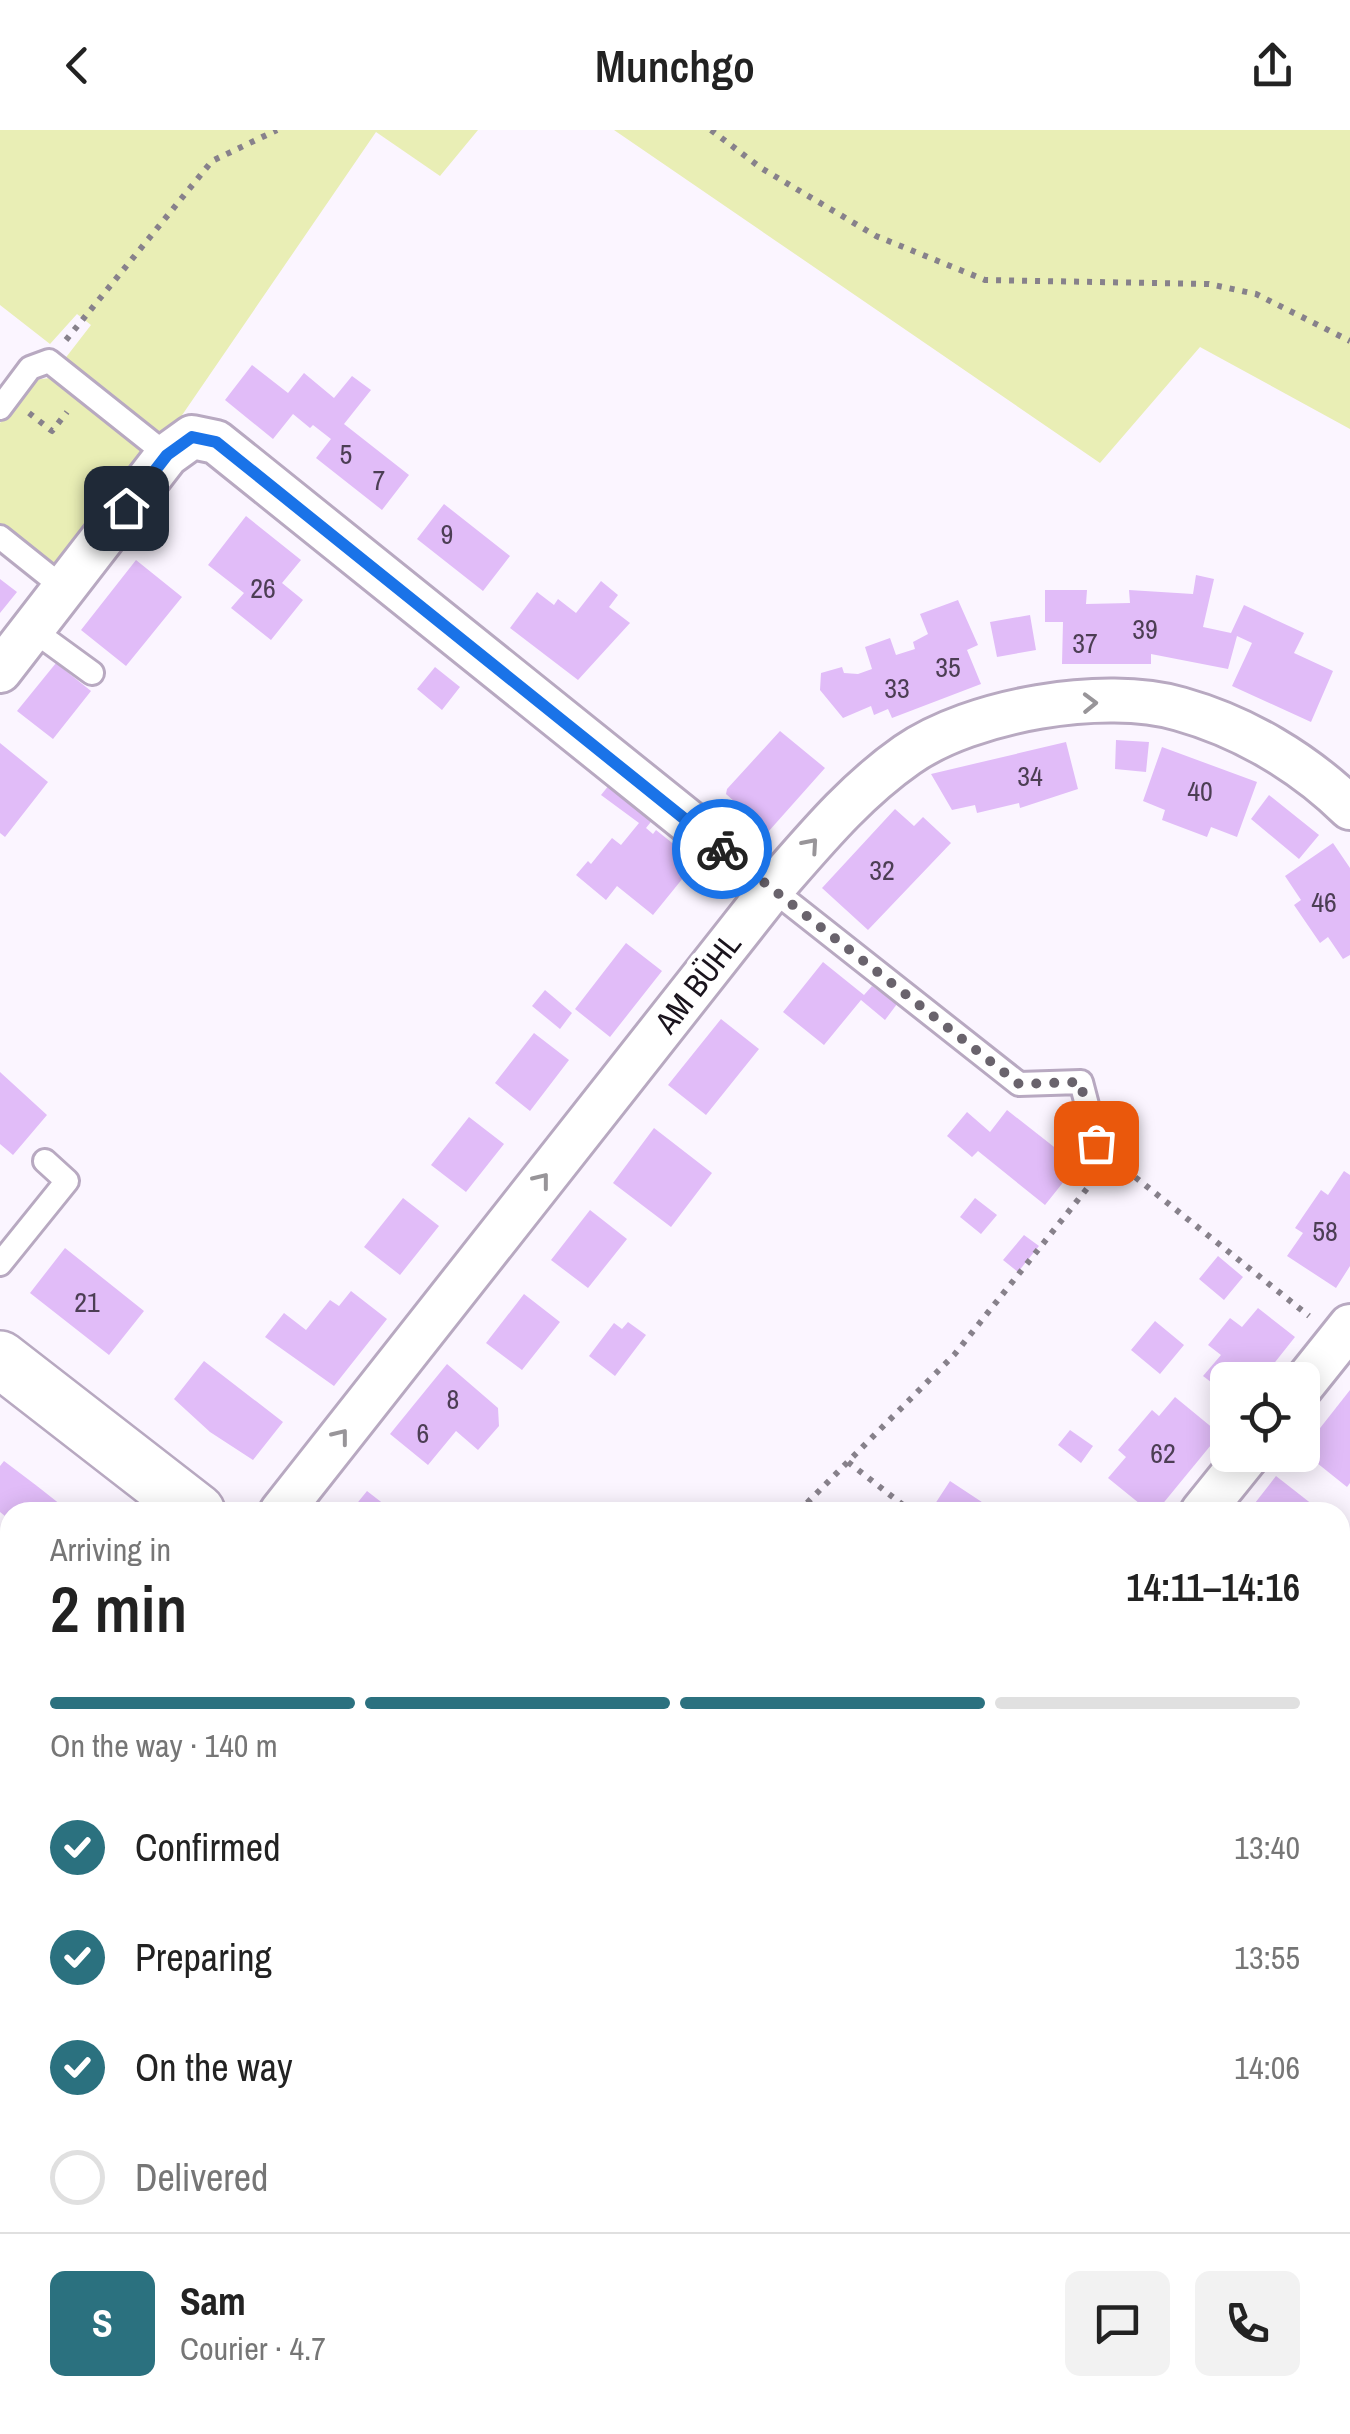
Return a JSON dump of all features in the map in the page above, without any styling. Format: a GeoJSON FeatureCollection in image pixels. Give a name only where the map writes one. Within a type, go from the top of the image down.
{"type":"FeatureCollection","features":[{"type":"Feature","properties":{"kind":"street"},"geometry":{"type":"LineString","coordinates":[[0,671],[167,455],[192,437],[216,442],[772,890]]}},
{"type":"Feature","properties":{"kind":"street","name":"AM BÜHL"},"geometry":{"type":"LineString","coordinates":[[289,1502],[772,890],[845,805],[910,752],[997,713],[1088,701],[1177,708],[1257,739],[1320,779],[1350,808]]}},
{"type":"Feature","properties":{"kind":"street"},"geometry":{"type":"LineString","coordinates":[[1320,1363],[1344,1333]]}},
{"type":"Feature","properties":{"kind":"street"},"geometry":{"type":"LineString","coordinates":[[0,1360],[185,1502]]}},
{"type":"Feature","properties":{"kind":"street"},"geometry":{"type":"LineString","coordinates":[[1210,1502],[1234,1472]]}},
{"type":"Feature","properties":{"kind":"lane"},"geometry":{"type":"LineString","coordinates":[[4,403],[30,368],[49,361],[167,455]]}},
{"type":"Feature","properties":{"kind":"lane"},"geometry":{"type":"LineString","coordinates":[[0,537],[65,589]]}},
{"type":"Feature","properties":{"kind":"lane"},"geometry":{"type":"LineString","coordinates":[[33,630],[92,672]]}},
{"type":"Feature","properties":{"kind":"lane"},"geometry":{"type":"LineString","coordinates":[[772,890],[1019,1084],[1080,1082],[1104,1150]]}},
{"type":"Feature","properties":{"kind":"lane"},"geometry":{"type":"LineString","coordinates":[[0,1264],[66,1181],[45,1161]]}},
{"type":"Feature","properties":{"kind":"path"},"geometry":{"type":"LineString","coordinates":[[49,361],[212,161],[277,130]]}},
{"type":"Feature","properties":{"kind":"path"},"geometry":{"type":"LineString","coordinates":[[710,130],[761,168],[876,236],[986,280],[1209,284],[1256,294],[1350,341]]}},
{"type":"Feature","properties":{"kind":"path"},"geometry":{"type":"LineString","coordinates":[[4,403],[52,430],[84,390]]}},
{"type":"Feature","properties":{"kind":"path"},"geometry":{"type":"LineString","coordinates":[[808,1502],[954,1355],[1104,1150],[1344,1333]]}},
{"type":"Feature","properties":{"kind":"path"},"geometry":{"type":"LineString","coordinates":[[848,1462],[899,1502]]}},
{"type":"Feature","properties":{"kind":"green space"},"geometry":{"type":"Polygon","coordinates":[[[0,130],[478,130],[440,176],[376,132],[165,440],[60,571],[0,524],[0,423],[34,380],[50,378],[91,325],[77,314],[50,344],[0,305],[0,130]]]}},
{"type":"Feature","properties":{"kind":"green space"},"geometry":{"type":"Polygon","coordinates":[[[614,130],[1350,130],[1350,429],[1200,347],[1100,463],[614,130]]]}},
{"type":"Feature","properties":{"kind":"building"},"geometry":{"type":"Polygon","coordinates":[[[252,365],[288,393],[304,373],[334,398],[352,376],[371,390],[344,424],[409,475],[382,510],[316,458],[331,439],[313,425],[310,428],[293,414],[273,439],[225,400],[252,365]]]}},
{"type":"Feature","properties":{"kind":"building"},"geometry":{"type":"Polygon","coordinates":[[[444,504],[510,556],[483,591],[417,539],[444,504]]]}},
{"type":"Feature","properties":{"kind":"building"},"geometry":{"type":"Polygon","coordinates":[[[246,516],[301,560],[282,583],[303,600],[271,640],[231,608],[244,593],[208,565],[246,516]]]}},
{"type":"Feature","properties":{"kind":"building"},"geometry":{"type":"Polygon","coordinates":[[[136,560],[182,597],[126,666],[81,630],[136,560]]]}},
{"type":"Feature","properties":{"kind":"building"},"geometry":{"type":"Polygon","coordinates":[[[1196,575],[1214,579],[1203,627],[1231,633],[1244,605],[1304,633],[1294,653],[1333,671],[1311,722],[1232,686],[1252,643],[1237,636],[1228,669],[1151,654],[1151,664],[1062,664],[1063,622],[1045,622],[1045,590],[1087,590],[1086,604],[1130,603],[1129,590],[1193,594],[1196,575]]]}},
{"type":"Feature","properties":{"kind":"building"},"geometry":{"type":"Polygon","coordinates":[[[0,579],[17,592],[0,613],[0,579]]]}},
{"type":"Feature","properties":{"kind":"building"},"geometry":{"type":"Polygon","coordinates":[[[601,581],[618,595],[609,607],[630,623],[578,680],[510,628],[537,592],[554,605],[558,599],[576,613],[601,581]]]}},
{"type":"Feature","properties":{"kind":"building"},"geometry":{"type":"Polygon","coordinates":[[[958,600],[978,645],[967,650],[981,684],[892,718],[888,709],[874,715],[871,706],[843,718],[820,690],[821,673],[842,667],[844,673],[858,674],[872,669],[865,647],[890,638],[896,655],[915,649],[913,642],[928,634],[920,614],[958,600]]]}},
{"type":"Feature","properties":{"kind":"building"},"geometry":{"type":"Polygon","coordinates":[[[1030,615],[1036,650],[997,657],[990,622],[1030,615]]]}},
{"type":"Feature","properties":{"kind":"building"},"geometry":{"type":"Polygon","coordinates":[[[56,663],[91,691],[53,739],[17,711],[56,663]]]}},
{"type":"Feature","properties":{"kind":"building"},"geometry":{"type":"Polygon","coordinates":[[[435,667],[460,687],[442,710],[417,689],[435,667]]]}},
{"type":"Feature","properties":{"kind":"building"},"geometry":{"type":"Polygon","coordinates":[[[780,731],[825,768],[768,832],[726,794],[780,731]]]}},
{"type":"Feature","properties":{"kind":"building"},"geometry":{"type":"Polygon","coordinates":[[[1116,740],[1149,742],[1146,772],[1115,769],[1116,740]]]}},
{"type":"Feature","properties":{"kind":"building"},"geometry":{"type":"Polygon","coordinates":[[[1066,742],[1078,789],[1020,808],[1019,803],[977,813],[975,805],[952,810],[931,774],[1066,742]]]}},
{"type":"Feature","properties":{"kind":"building"},"geometry":{"type":"Polygon","coordinates":[[[0,743],[48,782],[5,837],[0,833],[0,743]]]}},
{"type":"Feature","properties":{"kind":"building"},"geometry":{"type":"Polygon","coordinates":[[[1162,747],[1257,782],[1237,837],[1211,827],[1207,837],[1162,820],[1165,810],[1143,801],[1162,747]]]}},
{"type":"Feature","properties":{"kind":"building"},"geometry":{"type":"Polygon","coordinates":[[[614,779],[658,813],[646,828],[653,834],[656,830],[696,862],[653,915],[617,886],[606,900],[576,875],[588,861],[591,864],[612,838],[621,845],[639,823],[601,795],[614,779]]]}},
{"type":"Feature","properties":{"kind":"building"},"geometry":{"type":"Polygon","coordinates":[[[1269,795],[1319,835],[1299,859],[1251,819],[1269,795]]]}},
{"type":"Feature","properties":{"kind":"building"},"geometry":{"type":"Polygon","coordinates":[[[895,809],[914,826],[923,817],[951,843],[868,930],[822,888],[895,809]]]}},
{"type":"Feature","properties":{"kind":"building"},"geometry":{"type":"Polygon","coordinates":[[[1333,843],[1350,868],[1350,955],[1343,959],[1328,937],[1320,943],[1294,905],[1301,900],[1285,876],[1333,843]]]}},
{"type":"Feature","properties":{"kind":"building"},"geometry":{"type":"Polygon","coordinates":[[[626,943],[662,971],[610,1037],[575,1009],[626,943]]]}},
{"type":"Feature","properties":{"kind":"building"},"geometry":{"type":"Polygon","coordinates":[[[823,962],[864,995],[872,986],[897,1004],[885,1020],[861,1000],[824,1045],[783,1012],[823,962]]]}},
{"type":"Feature","properties":{"kind":"building"},"geometry":{"type":"Polygon","coordinates":[[[545,990],[572,1013],[560,1029],[532,1006],[545,990]]]}},
{"type":"Feature","properties":{"kind":"building"},"geometry":{"type":"Polygon","coordinates":[[[721,1019],[759,1049],[706,1115],[668,1085],[721,1019]]]}},
{"type":"Feature","properties":{"kind":"building"},"geometry":{"type":"Polygon","coordinates":[[[534,1033],[569,1060],[530,1111],[495,1083],[534,1033]]]}},
{"type":"Feature","properties":{"kind":"building"},"geometry":{"type":"Polygon","coordinates":[[[0,1072],[47,1115],[13,1155],[0,1144],[0,1072]]]}},
{"type":"Feature","properties":{"kind":"building"},"geometry":{"type":"Polygon","coordinates":[[[1007,1110],[1077,1165],[1045,1205],[978,1151],[972,1157],[947,1136],[967,1112],[990,1132],[1007,1110]]]}},
{"type":"Feature","properties":{"kind":"building"},"geometry":{"type":"Polygon","coordinates":[[[469,1117],[504,1144],[466,1192],[431,1165],[469,1117]]]}},
{"type":"Feature","properties":{"kind":"building"},"geometry":{"type":"Polygon","coordinates":[[[654,1128],[712,1173],[671,1227],[613,1183],[654,1128]]]}},
{"type":"Feature","properties":{"kind":"building"},"geometry":{"type":"Polygon","coordinates":[[[1344,1171],[1350,1175],[1350,1266],[1336,1288],[1287,1256],[1303,1233],[1295,1228],[1321,1190],[1328,1195],[1344,1171]]]}},
{"type":"Feature","properties":{"kind":"building"},"geometry":{"type":"Polygon","coordinates":[[[403,1198],[439,1226],[400,1275],[364,1247],[403,1198]]]}},
{"type":"Feature","properties":{"kind":"building"},"geometry":{"type":"Polygon","coordinates":[[[975,1198],[997,1215],[981,1234],[960,1217],[975,1198]]]}},
{"type":"Feature","properties":{"kind":"building"},"geometry":{"type":"Polygon","coordinates":[[[590,1210],[627,1239],[588,1288],[551,1260],[590,1210]]]}},
{"type":"Feature","properties":{"kind":"building"},"geometry":{"type":"Polygon","coordinates":[[[1024,1235],[1039,1246],[1018,1272],[1003,1260],[1024,1235]]]}},
{"type":"Feature","properties":{"kind":"building"},"geometry":{"type":"Polygon","coordinates":[[[65,1248],[144,1311],[109,1355],[30,1293],[65,1248]]]}},
{"type":"Feature","properties":{"kind":"building"},"geometry":{"type":"Polygon","coordinates":[[[1218,1256],[1243,1277],[1224,1300],[1199,1279],[1218,1256]]]}},
{"type":"Feature","properties":{"kind":"building"},"geometry":{"type":"Polygon","coordinates":[[[351,1291],[387,1319],[334,1386],[265,1337],[284,1313],[306,1330],[330,1300],[339,1306],[351,1291]]]}},
{"type":"Feature","properties":{"kind":"building"},"geometry":{"type":"Polygon","coordinates":[[[524,1294],[560,1322],[522,1370],[486,1343],[524,1294]]]}},
{"type":"Feature","properties":{"kind":"building"},"geometry":{"type":"Polygon","coordinates":[[[1258,1308],[1295,1337],[1275,1362],[1215,1362],[1221,1355],[1208,1345],[1230,1318],[1242,1327],[1258,1308]]]}},
{"type":"Feature","properties":{"kind":"building"},"geometry":{"type":"Polygon","coordinates":[[[1155,1321],[1184,1345],[1160,1374],[1131,1350],[1155,1321]]]}},
{"type":"Feature","properties":{"kind":"building"},"geometry":{"type":"Polygon","coordinates":[[[628,1322],[646,1335],[615,1376],[589,1356],[614,1323],[622,1329],[628,1322]]]}},
{"type":"Feature","properties":{"kind":"building"},"geometry":{"type":"Polygon","coordinates":[[[204,1361],[283,1422],[253,1460],[210,1432],[174,1399],[204,1361]]]}},
{"type":"Feature","properties":{"kind":"building"},"geometry":{"type":"Polygon","coordinates":[[[447,1364],[498,1408],[499,1426],[478,1450],[456,1431],[428,1465],[390,1434],[447,1364]]]}},
{"type":"Feature","properties":{"kind":"building"},"geometry":{"type":"Polygon","coordinates":[[[1350,1390],[1347,1487],[1320,1465],[1320,1428],[1350,1390]]]}},
{"type":"Feature","properties":{"kind":"building"},"geometry":{"type":"Polygon","coordinates":[[[1175,1397],[1210,1426],[1210,1446],[1164,1502],[1138,1502],[1108,1478],[1126,1457],[1118,1450],[1152,1410],[1159,1416],[1175,1397]]]}},
{"type":"Feature","properties":{"kind":"building"},"geometry":{"type":"Polygon","coordinates":[[[1070,1430],[1093,1446],[1081,1463],[1058,1445],[1070,1430]]]}},
{"type":"Feature","properties":{"kind":"building"},"geometry":{"type":"Polygon","coordinates":[[[4,1461],[57,1502],[0,1502],[0,1466],[4,1461]]]}},
{"type":"Feature","properties":{"kind":"building"},"geometry":{"type":"Polygon","coordinates":[[[1276,1476],[1309,1502],[1256,1502],[1276,1476]]]}},
{"type":"Feature","properties":{"kind":"building"},"geometry":{"type":"Polygon","coordinates":[[[950,1481],[982,1502],[936,1502],[950,1481]]]}},
{"type":"Feature","properties":{"kind":"building"},"geometry":{"type":"Polygon","coordinates":[[[367,1491],[381,1502],[358,1502],[367,1491]]]}},
{"type":"Feature","properties":{"kind":"way so far"},"geometry":{"type":"LineString","coordinates":[[722,849],[1019,1084],[1080,1082],[1096,1143]]}},
{"type":"Feature","properties":{"kind":"route"},"geometry":{"type":"LineString","coordinates":[[126,508],[167,455],[192,437],[216,442],[722,849]]}}]}
